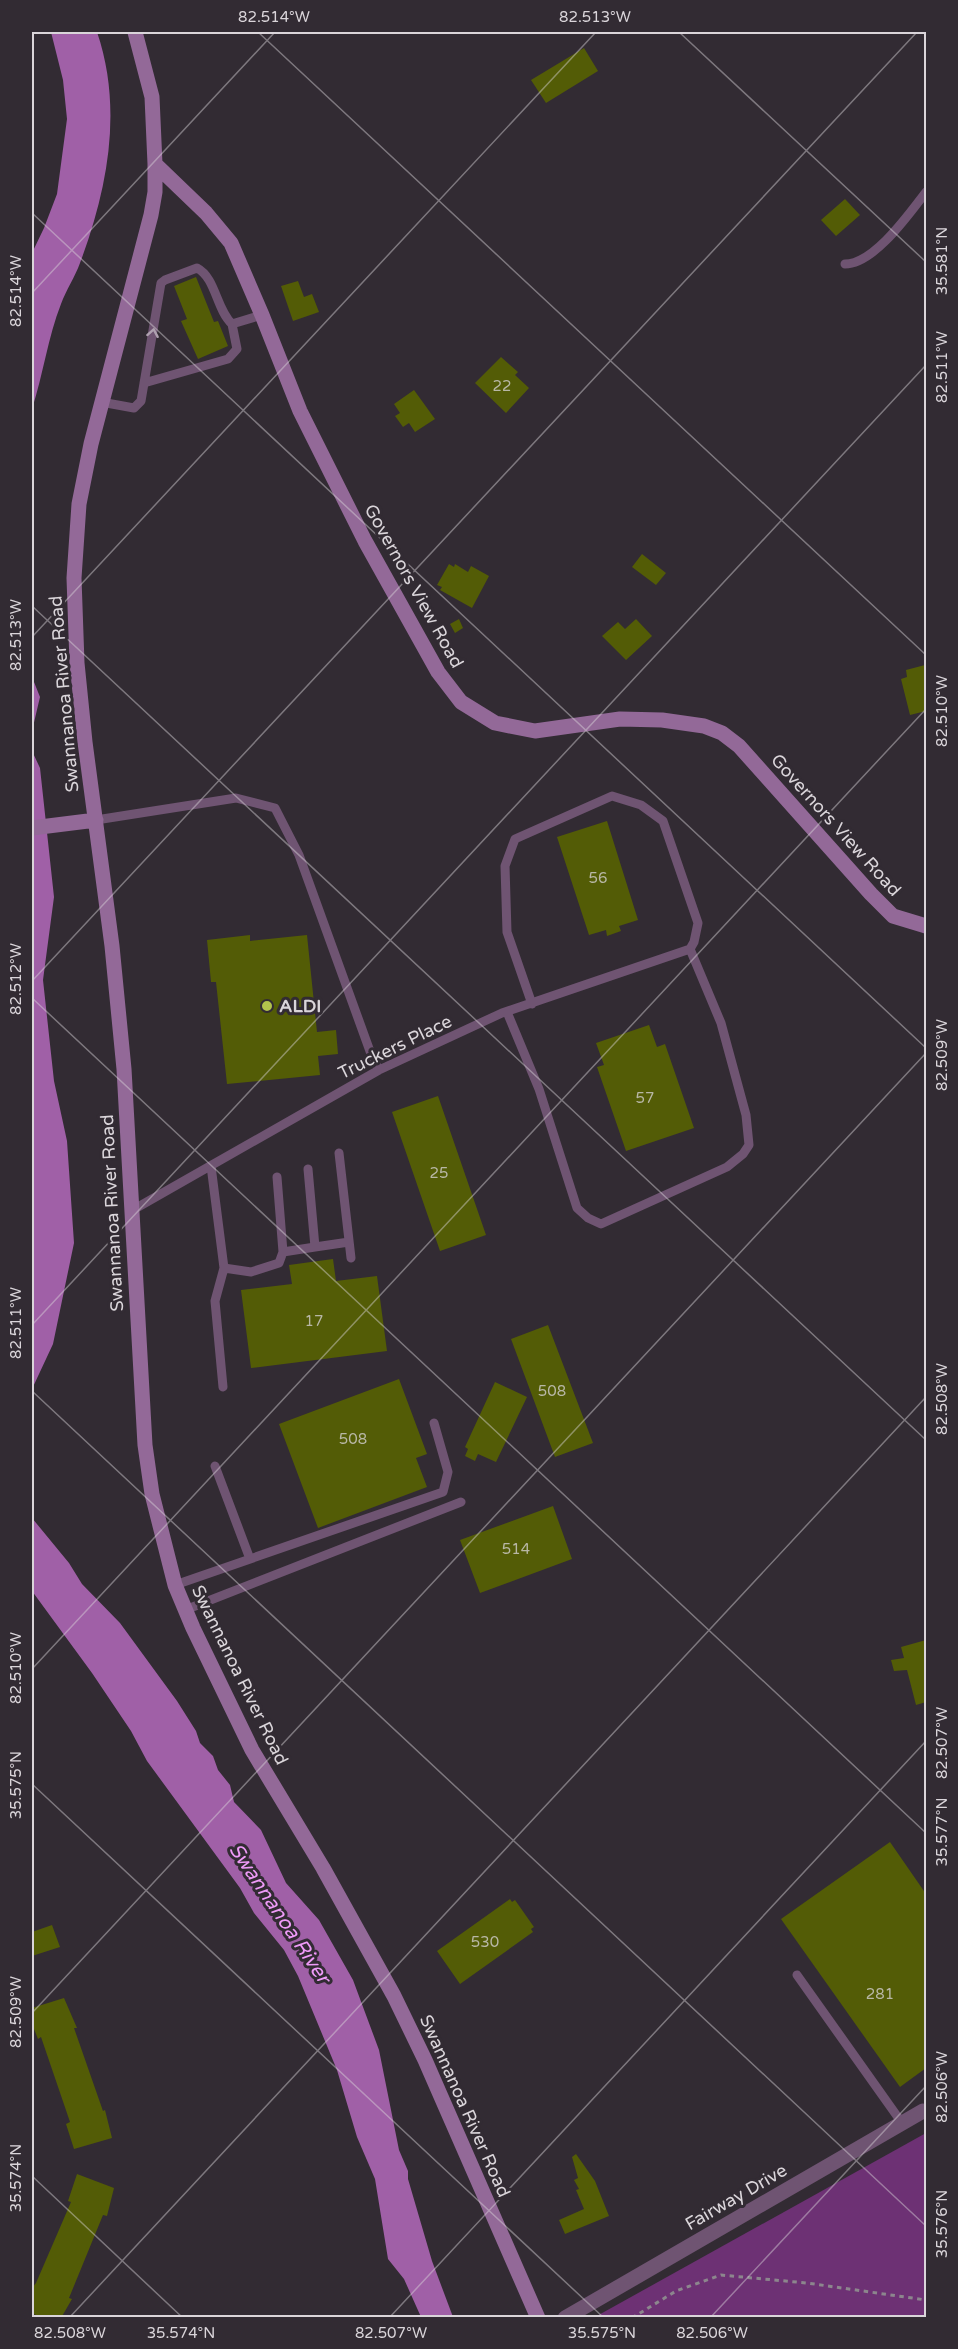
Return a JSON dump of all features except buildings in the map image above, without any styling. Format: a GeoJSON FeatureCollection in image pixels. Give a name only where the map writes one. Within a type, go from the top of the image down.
{"type":"FeatureCollection","features":[{"type":"Feature","properties":{"kind":"main road","name":"Swannanoa River Road"},"geometry":{"type":"LineString","coordinates":[[135,32],[152,97],[155,192],[151,215],[101,402],[79,504],[74,579],[77,663],[112,946],[124,1069],[130,1211],[145,1445],[152,1494],[175,1585],[185,1610],[252,1750],[323,1868],[394,1996],[425,2060],[538,2318]]}},
{"type":"Feature","properties":{"kind":"main road","name":"Governors View Road"},"geometry":{"type":"LineString","coordinates":[[155,164],[206,213],[231,243],[300,411],[365,541],[438,672],[461,702],[495,723],[535,731],[620,719],[662,720],[704,726],[722,733],[739,746],[893,916],[927,926]]}},
{"type":"Feature","properties":{"kind":"main road"},"geometry":{"type":"LineString","coordinates":[[32,828],[96,820]]}},
{"type":"Feature","properties":{"kind":"street","name":"Fairway Drive"},"geometry":{"type":"LineString","coordinates":[[565,2318],[925,2111]]}},
{"type":"Feature","properties":{"kind":"lane"},"geometry":{"type":"LineString","coordinates":[[845,264],[856,264],[877,248],[927,192]]}},
{"type":"Feature","properties":{"kind":"lane"},"geometry":{"type":"LineString","coordinates":[[101,402],[134,408],[141,401],[144,383],[161,283],[197,268],[205,272],[225,317],[232,324],[237,349],[228,359],[144,383]]}},
{"type":"Feature","properties":{"kind":"lane"},"geometry":{"type":"LineString","coordinates":[[232,324],[262,315]]}},
{"type":"Feature","properties":{"kind":"lane"},"geometry":{"type":"LineString","coordinates":[[507,1012],[539,1089],[577,1208],[588,1218],[601,1224],[727,1167],[743,1154],[749,1145],[746,1115],[721,1023],[690,949],[698,923],[663,821],[641,805],[612,796],[515,839],[505,866],[507,932],[532,1004]]}},
{"type":"Feature","properties":{"kind":"lane"},"geometry":{"type":"LineString","coordinates":[[96,820],[237,798],[275,808],[299,855],[371,1054],[379,1070]]}},
{"type":"Feature","properties":{"kind":"lane","name":"Truckers Place"},"geometry":{"type":"LineString","coordinates":[[130,1211],[379,1070],[507,1012],[690,949]]}},
{"type":"Feature","properties":{"kind":"lane"},"geometry":{"type":"LineString","coordinates":[[339,1153],[351,1258]]}},
{"type":"Feature","properties":{"kind":"lane"},"geometry":{"type":"LineString","coordinates":[[211,1166],[224,1268],[215,1301],[223,1387]]}},
{"type":"Feature","properties":{"kind":"lane"},"geometry":{"type":"LineString","coordinates":[[308,1169],[315,1247]]}},
{"type":"Feature","properties":{"kind":"lane"},"geometry":{"type":"LineString","coordinates":[[224,1268],[251,1272],[279,1263],[283,1252],[277,1177]]}},
{"type":"Feature","properties":{"kind":"lane"},"geometry":{"type":"LineString","coordinates":[[283,1252],[349,1242]]}},
{"type":"Feature","properties":{"kind":"lane"},"geometry":{"type":"LineString","coordinates":[[175,1585],[443,1492],[448,1472],[434,1423]]}},
{"type":"Feature","properties":{"kind":"lane"},"geometry":{"type":"LineString","coordinates":[[214,1466],[250,1559]]}},
{"type":"Feature","properties":{"kind":"lane"},"geometry":{"type":"LineString","coordinates":[[185,1610],[461,1502]]}},
{"type":"Feature","properties":{"kind":"lane"},"geometry":{"type":"LineString","coordinates":[[797,1975],[902,2123]]}},
{"type":"Feature","properties":{"kind":"path"},"geometry":{"type":"LineString","coordinates":[[632,2318],[676,2291],[721,2275],[807,2283],[927,2300]]}},
{"type":"Feature","properties":{"kind":"shaded area"},"geometry":{"type":"Polygon","coordinates":[[[926,2133],[926,2317],[595,2317],[926,2133]]]}},
{"type":"Feature","properties":{"kind":"water"},"geometry":{"type":"Polygon","coordinates":[[[51,32],[97,32],[105,61],[109,90],[109,148],[105,177],[90,235],[56,317],[32,409],[32,253],[57,194],[67,119],[63,80],[51,32]]]}},
{"type":"Feature","properties":{"kind":"water"},"geometry":{"type":"Polygon","coordinates":[[[32,677],[40,697],[32,731],[32,677]]]}},
{"type":"Feature","properties":{"kind":"water"},"geometry":{"type":"Polygon","coordinates":[[[32,751],[40,768],[54,897],[43,980],[54,1081],[67,1141],[74,1243],[53,1344],[32,1389],[34,1230],[32,1197],[32,751]]]}},
{"type":"Feature","properties":{"kind":"water","name":"Swannanoa River"},"geometry":{"type":"Polygon","coordinates":[[[32,1518],[69,1563],[82,1584],[120,1623],[177,1701],[196,1731],[200,1743],[213,1756],[218,1770],[230,1785],[234,1802],[261,1830],[286,1883],[319,1920],[353,1980],[379,2050],[399,2150],[408,2171],[408,2179],[432,2261],[453,2317],[421,2317],[404,2279],[388,2259],[375,2179],[357,2137],[337,2070],[298,1976],[284,1950],[254,1913],[240,1888],[147,1761],[131,1731],[92,1673],[32,1591],[32,1518]]]}},
{"type":"Feature","properties":{"kind":"place","name":"ALDI"},"geometry":{"type":"Point","coordinates":[267,1006]}}]}
